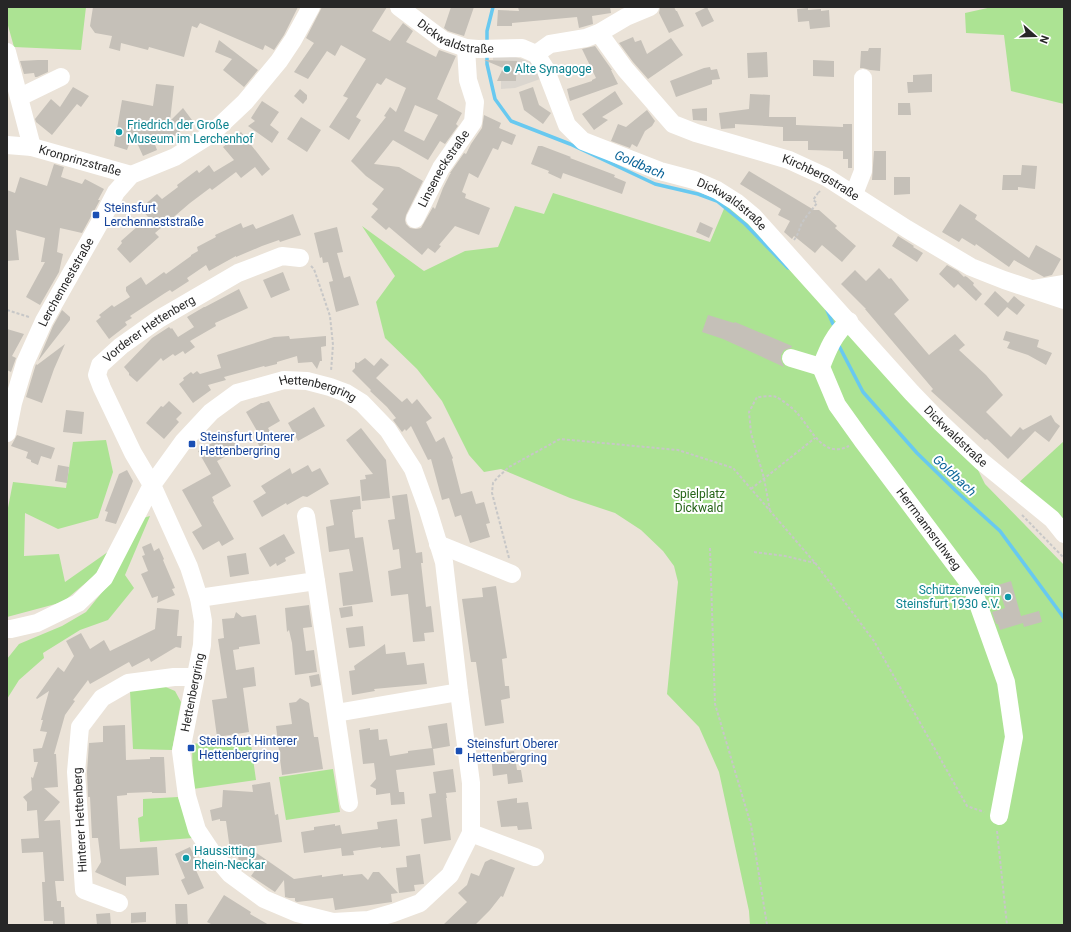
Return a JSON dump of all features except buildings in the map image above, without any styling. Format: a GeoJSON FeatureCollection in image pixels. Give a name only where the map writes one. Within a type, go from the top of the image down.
{"type":"FeatureCollection","features":[{"type":"Feature","properties":{"kind":"street","name":"Lerchenneststraße"},"geometry":{"type":"LineString","coordinates":[[7,434],[13,403],[25,363],[44,321],[116,192],[131,175],[175,157],[210,135],[245,102],[279,61],[293,40],[311,7]]}},
{"type":"Feature","properties":{"kind":"street","name":"Dickwaldstraße"},"geometry":{"type":"LineString","coordinates":[[399,7],[443,40],[479,49],[522,48],[536,54],[545,68],[567,125],[583,141],[660,171],[694,180],[717,190],[736,202],[754,217],[786,251],[912,392],[942,423],[981,461],[1052,520],[1064,534]]}},
{"type":"Feature","properties":{"kind":"street"},"geometry":{"type":"LineString","coordinates":[[536,54],[550,44],[586,38],[599,33],[626,17],[650,7]]}},
{"type":"Feature","properties":{"kind":"street","name":"Kirchbergstraße"},"geometry":{"type":"LineString","coordinates":[[599,33],[625,69],[673,124],[696,133],[789,160],[826,177],[907,229],[971,267],[1004,280],[1064,300]]}},
{"type":"Feature","properties":{"kind":"street","name":"Linseneckstraße"},"geometry":{"type":"LineString","coordinates":[[415,219],[441,168],[473,122],[475,102],[468,80],[479,49]]}},
{"type":"Feature","properties":{"kind":"street","name":"Kronprinzstraße"},"geometry":{"type":"LineString","coordinates":[[7,52],[32,147],[131,175]]}},
{"type":"Feature","properties":{"kind":"street"},"geometry":{"type":"LineString","coordinates":[[20,97],[61,77]]}},
{"type":"Feature","properties":{"kind":"street"},"geometry":{"type":"LineString","coordinates":[[854,194],[863,171],[863,78]]}},
{"type":"Feature","properties":{"kind":"street"},"geometry":{"type":"LineString","coordinates":[[7,145],[32,147]]}},
{"type":"Feature","properties":{"kind":"street","name":"Vorderer Hettenberg"},"geometry":{"type":"LineString","coordinates":[[152,486],[133,453],[102,388],[97,375],[100,365],[121,346],[159,319],[238,273],[282,256],[300,258]]}},
{"type":"Feature","properties":{"kind":"street"},"geometry":{"type":"LineString","coordinates":[[1032,289],[1064,284]]}},
{"type":"Feature","properties":{"kind":"street"},"geometry":{"type":"LineString","coordinates":[[791,358],[821,367],[828,350],[840,329],[849,321]]}},
{"type":"Feature","properties":{"kind":"street","name":"Herrmannsruhweg"},"geometry":{"type":"LineString","coordinates":[[821,367],[837,405],[972,587],[1006,682],[1014,737],[999,816]]}},
{"type":"Feature","properties":{"kind":"street","name":"Hettenbergring"},"geometry":{"type":"LineString","coordinates":[[7,629],[37,622],[78,603],[104,578],[152,486],[183,442],[211,412],[237,393],[284,380],[307,381],[346,393],[362,403],[388,430],[413,469],[428,510],[444,562],[459,692],[472,783],[471,833],[450,875],[420,903],[359,923],[333,922],[297,913],[264,899],[230,874],[213,854],[197,830],[187,796],[181,751],[202,645],[203,621],[199,598],[189,567],[152,486]]}},
{"type":"Feature","properties":{"kind":"street"},"geometry":{"type":"LineString","coordinates":[[306,516],[349,803]]}},
{"type":"Feature","properties":{"kind":"street"},"geometry":{"type":"LineString","coordinates":[[438,544],[512,574]]}},
{"type":"Feature","properties":{"kind":"street"},"geometry":{"type":"LineString","coordinates":[[199,598],[316,580]]}},
{"type":"Feature","properties":{"kind":"street","name":"Hinterer Hettenberg"},"geometry":{"type":"LineString","coordinates":[[120,903],[84,890],[76,772],[80,727],[102,698],[128,683],[174,677],[195,677]]}},
{"type":"Feature","properties":{"kind":"street"},"geometry":{"type":"LineString","coordinates":[[336,713],[459,692]]}},
{"type":"Feature","properties":{"kind":"street"},"geometry":{"type":"LineString","coordinates":[[471,833],[535,856]]}},
{"type":"Feature","properties":{"kind":"path"},"geometry":{"type":"LineString","coordinates":[[786,251],[799,234],[805,219],[817,203],[813,200],[818,193],[820,193],[816,185],[824,182],[826,177]]}},
{"type":"Feature","properties":{"kind":"path"},"geometry":{"type":"LineString","coordinates":[[300,258],[314,269],[330,316],[333,345],[330,387]]}},
{"type":"Feature","properties":{"kind":"path"},"geometry":{"type":"LineString","coordinates":[[7,310],[44,321]]}},
{"type":"Feature","properties":{"kind":"path"},"geometry":{"type":"LineString","coordinates":[[770,512],[764,478],[751,433],[749,412],[758,397],[775,396],[797,413],[814,438],[827,447],[842,450],[862,440]]}},
{"type":"Feature","properties":{"kind":"path"},"geometry":{"type":"LineString","coordinates":[[750,489],[814,438]]}},
{"type":"Feature","properties":{"kind":"path"},"geometry":{"type":"LineString","coordinates":[[512,574],[505,540],[492,493],[493,483],[509,467],[560,439],[678,450],[733,468],[816,564],[874,641],[967,806],[999,816],[997,829],[1006,925]]}},
{"type":"Feature","properties":{"kind":"path"},"geometry":{"type":"LineString","coordinates":[[710,548],[715,704],[751,825],[767,925]]}},
{"type":"Feature","properties":{"kind":"path"},"geometry":{"type":"LineString","coordinates":[[754,552],[785,556],[816,564]]}},
{"type":"Feature","properties":{"kind":"green space"},"geometry":{"type":"Polygon","coordinates":[[[7,7],[86,7],[81,50],[14,47],[7,22],[7,7]]]}},
{"type":"Feature","properties":{"kind":"green space"},"geometry":{"type":"Polygon","coordinates":[[[992,7],[1064,7],[1064,104],[1011,91],[1004,35],[966,33],[965,13],[992,7]]]}},
{"type":"Feature","properties":{"kind":"green space","name":"Spielplatz Dickwald"},"geometry":{"type":"Polygon","coordinates":[[[553,193],[710,242],[726,204],[753,226],[974,462],[985,484],[1064,565],[1064,925],[750,925],[749,911],[719,772],[699,727],[667,694],[678,582],[674,566],[663,551],[641,530],[615,513],[570,498],[501,469],[484,472],[469,455],[442,401],[417,369],[385,338],[376,302],[395,276],[362,226],[424,271],[465,251],[498,247],[515,206],[544,214],[553,193]]]}},
{"type":"Feature","properties":{"kind":"green space"},"geometry":{"type":"Polygon","coordinates":[[[106,440],[113,472],[98,518],[58,529],[25,513],[24,556],[59,554],[65,582],[112,549],[95,575],[63,602],[7,617],[7,513],[13,482],[66,488],[73,442],[106,440]]]}},
{"type":"Feature","properties":{"kind":"green space"},"geometry":{"type":"Polygon","coordinates":[[[1064,441],[1064,527],[1016,485],[1064,441]]]}},
{"type":"Feature","properties":{"kind":"green space"},"geometry":{"type":"Polygon","coordinates":[[[150,516],[125,575],[134,588],[108,620],[80,630],[43,653],[44,658],[19,680],[7,699],[7,659],[19,644],[62,626],[86,612],[108,585],[143,518],[150,516]]]}},
{"type":"Feature","properties":{"kind":"green space"},"geometry":{"type":"Polygon","coordinates":[[[161,685],[175,691],[181,702],[172,750],[133,749],[130,691],[161,685]]]}},
{"type":"Feature","properties":{"kind":"green space"},"geometry":{"type":"Polygon","coordinates":[[[250,737],[256,780],[193,789],[192,744],[250,737]]]}},
{"type":"Feature","properties":{"kind":"green space"},"geometry":{"type":"Polygon","coordinates":[[[333,769],[340,812],[286,820],[279,777],[333,769]]]}},
{"type":"Feature","properties":{"kind":"green space"},"geometry":{"type":"Polygon","coordinates":[[[178,797],[193,838],[140,842],[138,818],[143,816],[143,799],[178,797]]]}},
{"type":"Feature","properties":{"kind":"shaded area"},"geometry":{"type":"Polygon","coordinates":[[[493,56],[516,57],[533,63],[543,78],[515,88],[501,89],[501,81],[516,81],[517,61],[493,60],[493,56]]]}},
{"type":"Feature","properties":{"kind":"waterway","name":"Goldbach"},"geometry":{"type":"LineString","coordinates":[[487,44],[487,31],[493,7]]}},
{"type":"Feature","properties":{"kind":"waterway","name":"Goldbach"},"geometry":{"type":"LineString","coordinates":[[487,54],[487,64],[495,99],[511,121],[570,144],[655,184],[698,194],[717,201],[745,224],[788,268]]}},
{"type":"Feature","properties":{"kind":"waterway","name":"Goldbach"},"geometry":{"type":"LineString","coordinates":[[827,310],[833,324]]}},
{"type":"Feature","properties":{"kind":"waterway","name":"Goldbach"},"geometry":{"type":"LineString","coordinates":[[838,344],[863,392],[917,453],[1000,531],[1064,618]]}},
{"type":"Feature","properties":{"kind":"place","name":"Alte Synagoge"},"geometry":{"type":"Point","coordinates":[507,69]}},
{"type":"Feature","properties":{"kind":"place","name":"Friedrich der Große Museum im Lerchenhof"},"geometry":{"type":"Point","coordinates":[119,132]}},
{"type":"Feature","properties":{"kind":"place","name":"Steinsfurt Lerchenneststraße"},"geometry":{"type":"Point","coordinates":[96,215]}},
{"type":"Feature","properties":{"kind":"place","name":"Steinsfurt Unterer Hettenbergring"},"geometry":{"type":"Point","coordinates":[192,444]}},
{"type":"Feature","properties":{"kind":"place","name":"Schützenverein Steinsfurt 1930 e.V."},"geometry":{"type":"Point","coordinates":[1008,597]}},
{"type":"Feature","properties":{"kind":"place","name":"Steinsfurt Hinterer Hettenbergring"},"geometry":{"type":"Point","coordinates":[191,748]}},
{"type":"Feature","properties":{"kind":"place","name":"Steinsfurt Oberer Hettenbergring"},"geometry":{"type":"Point","coordinates":[459,751]}},
{"type":"Feature","properties":{"kind":"place","name":"Haussitting Rhein-Neckar"},"geometry":{"type":"Point","coordinates":[186,858]}}]}
